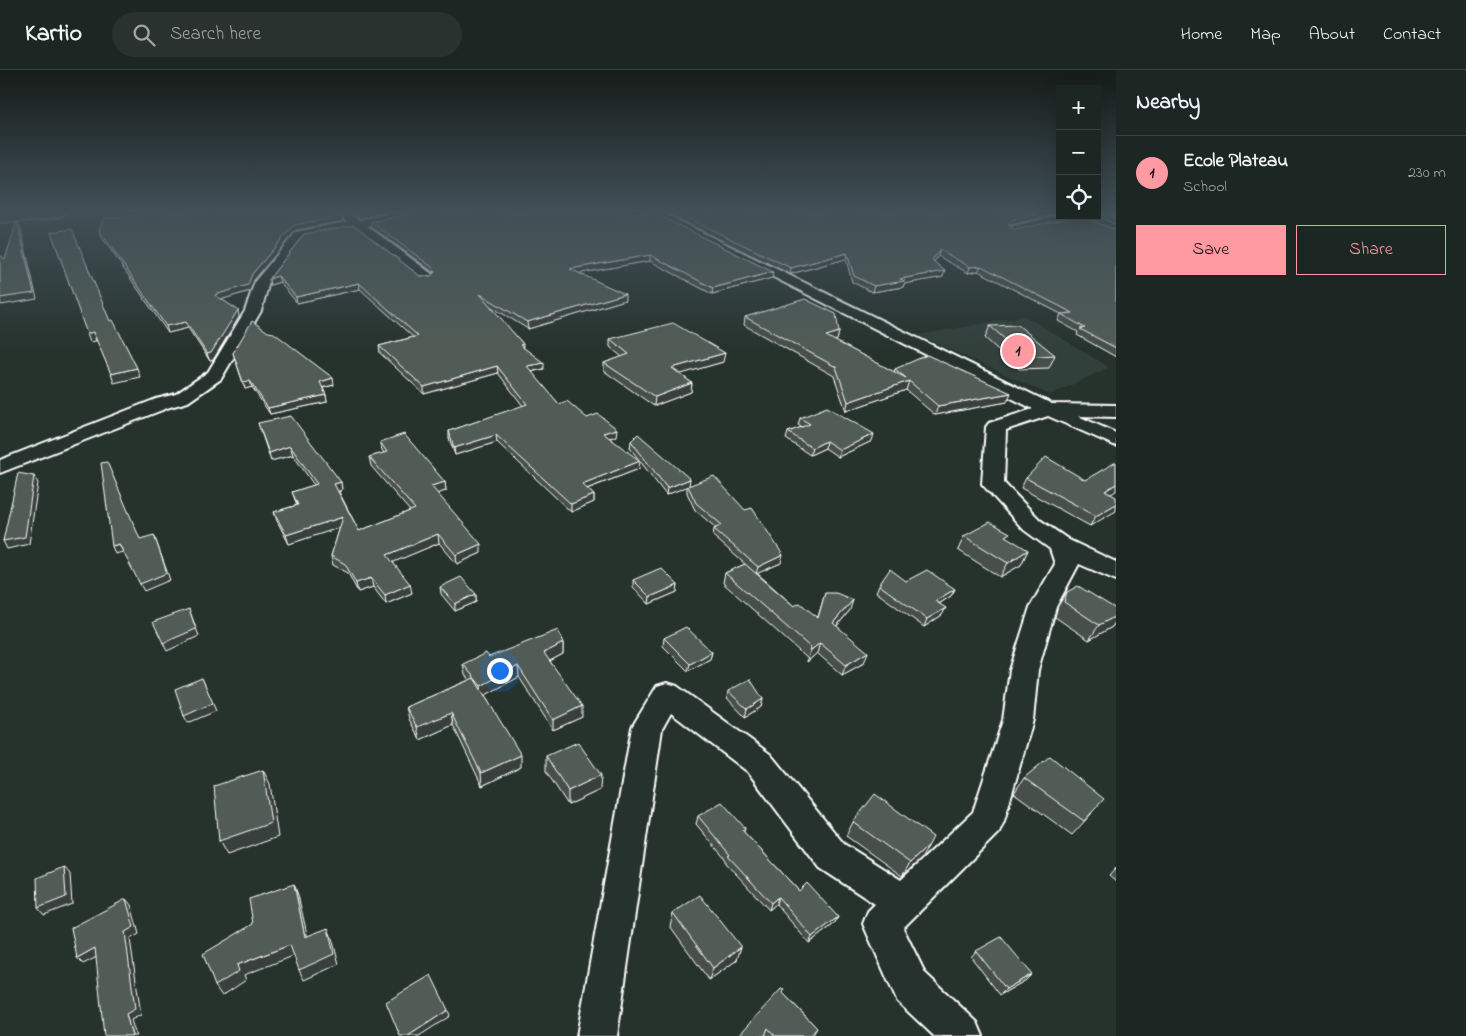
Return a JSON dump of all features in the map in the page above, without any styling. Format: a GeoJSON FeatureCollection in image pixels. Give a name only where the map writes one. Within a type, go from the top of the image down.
{"type":"FeatureCollection","features":[{"type":"Feature","properties":{"kind":"street"},"geometry":{"type":"LineString","coordinates":[[0,467],[163,403],[182,398],[215,376],[253,311],[262,280],[281,258]]}},
{"type":"Feature","properties":{"kind":"street"},"geometry":{"type":"LineString","coordinates":[[403,258],[428,277]]}},
{"type":"Feature","properties":{"kind":"street"},"geometry":{"type":"LineString","coordinates":[[744,258],[1049,410],[1116,440]]}},
{"type":"Feature","properties":{"kind":"street"},"geometry":{"type":"LineString","coordinates":[[1116,410],[1049,410],[996,427],[993,484],[1032,525],[1061,545],[1116,572]]}},
{"type":"Feature","properties":{"kind":"street"},"geometry":{"type":"LineString","coordinates":[[963,1036],[911,987],[881,924],[987,821],[1018,720],[1024,670],[1043,608],[1067,564],[1061,545]]}},
{"type":"Feature","properties":{"kind":"street"},"geometry":{"type":"LineString","coordinates":[[597,1036],[647,727],[667,694],[759,763],[832,856],[903,902]]}},
{"type":"Feature","properties":{"kind":"shaded area"},"geometry":{"type":"Polygon","coordinates":[[[1025,316],[1109,367],[1050,395],[918,335],[1025,316]]]}},
{"type":"Feature","properties":{"kind":"building"},"geometry":{"type":"Polygon","coordinates":[[[0,258],[26,258],[34,293],[0,298],[0,258]]]}},
{"type":"Feature","properties":{"kind":"building"},"geometry":{"type":"Polygon","coordinates":[[[60,258],[84,258],[110,321],[113,320],[137,368],[111,374],[93,332],[87,334],[60,258]]]}},
{"type":"Feature","properties":{"kind":"building"},"geometry":{"type":"Polygon","coordinates":[[[119,258],[266,258],[252,274],[248,285],[215,295],[238,310],[211,353],[207,354],[186,322],[166,326],[119,258]]]}},
{"type":"Feature","properties":{"kind":"building"},"geometry":{"type":"Polygon","coordinates":[[[285,258],[397,258],[420,276],[431,276],[435,272],[432,267],[420,258],[632,258],[570,269],[625,294],[527,322],[480,294],[523,344],[520,345],[544,363],[527,366],[559,404],[567,401],[587,418],[598,414],[617,429],[603,433],[640,461],[582,484],[594,495],[571,504],[496,435],[454,448],[449,431],[527,404],[497,366],[424,387],[379,346],[418,336],[359,283],[296,297],[278,276],[269,279],[285,258]]]}},
{"type":"Feature","properties":{"kind":"building"},"geometry":{"type":"Polygon","coordinates":[[[656,258],[745,258],[773,272],[713,288],[656,258]]]}},
{"type":"Feature","properties":{"kind":"building"},"geometry":{"type":"Polygon","coordinates":[[[770,258],[828,258],[791,268],[770,258]]]}},
{"type":"Feature","properties":{"kind":"building"},"geometry":{"type":"Polygon","coordinates":[[[849,258],[934,258],[932,260],[945,271],[900,279],[905,281],[874,286],[854,276],[849,258]]]}},
{"type":"Feature","properties":{"kind":"building"},"geometry":{"type":"Polygon","coordinates":[[[954,258],[1116,258],[1116,348],[1080,329],[1085,328],[1061,314],[1073,313],[981,266],[970,267],[954,258]]]}},
{"type":"Feature","properties":{"kind":"building"},"geometry":{"type":"Polygon","coordinates":[[[805,299],[836,314],[839,332],[826,336],[906,378],[895,369],[927,355],[1011,393],[938,406],[909,381],[848,402],[836,367],[745,317],[805,299]]]}},
{"type":"Feature","properties":{"kind":"building"},"geometry":{"type":"Polygon","coordinates":[[[252,321],[268,332],[274,333],[333,378],[320,382],[326,395],[268,408],[250,381],[243,382],[233,353],[252,321]]]}},
{"type":"Feature","properties":{"kind":"building"},"geometry":{"type":"Polygon","coordinates":[[[673,323],[725,353],[672,368],[692,383],[655,397],[604,363],[629,354],[610,339],[673,323]]]}},
{"type":"Feature","properties":{"kind":"building"},"geometry":{"type":"Polygon","coordinates":[[[1018,325],[1055,355],[1025,357],[990,326],[1018,325]]]}},
{"type":"Feature","properties":{"kind":"building"},"geometry":{"type":"Polygon","coordinates":[[[827,407],[874,434],[840,450],[826,441],[812,448],[788,432],[810,424],[800,418],[827,407]]]}},
{"type":"Feature","properties":{"kind":"building"},"geometry":{"type":"Polygon","coordinates":[[[291,416],[341,482],[334,484],[359,531],[415,509],[369,457],[387,452],[380,442],[404,434],[445,482],[431,486],[481,544],[456,555],[438,534],[387,555],[410,584],[385,595],[371,578],[356,583],[345,564],[331,556],[343,517],[286,535],[274,512],[298,505],[292,492],[317,484],[290,446],[269,453],[258,423],[291,416]]]}},
{"type":"Feature","properties":{"kind":"building"},"geometry":{"type":"Polygon","coordinates":[[[638,434],[690,479],[667,488],[631,441],[638,434]]]}},
{"type":"Feature","properties":{"kind":"building"},"geometry":{"type":"Polygon","coordinates":[[[1046,457],[1085,480],[1116,462],[1116,484],[1105,491],[1116,497],[1116,504],[1096,516],[1026,478],[1046,457]]]}},
{"type":"Feature","properties":{"kind":"building"},"geometry":{"type":"Polygon","coordinates":[[[107,462],[140,539],[154,535],[167,573],[140,584],[119,544],[112,546],[101,463],[107,462]]]}},
{"type":"Feature","properties":{"kind":"building"},"geometry":{"type":"Polygon","coordinates":[[[18,473],[34,476],[25,537],[3,541],[18,473]]]}},
{"type":"Feature","properties":{"kind":"building"},"geometry":{"type":"Polygon","coordinates":[[[714,476],[745,510],[752,508],[783,555],[758,567],[714,529],[722,525],[696,503],[688,486],[714,476]]]}},
{"type":"Feature","properties":{"kind":"building"},"geometry":{"type":"Polygon","coordinates":[[[990,522],[1010,533],[1005,536],[1028,550],[1008,563],[964,536],[990,522]]]}},
{"type":"Feature","properties":{"kind":"building"},"geometry":{"type":"Polygon","coordinates":[[[745,564],[794,606],[800,603],[818,618],[825,593],[836,593],[853,600],[833,623],[868,652],[846,665],[820,643],[810,651],[811,648],[725,573],[745,564]]]}},
{"type":"Feature","properties":{"kind":"building"},"geometry":{"type":"Polygon","coordinates":[[[661,568],[678,585],[650,597],[633,580],[661,568]]]}},
{"type":"Feature","properties":{"kind":"building"},"geometry":{"type":"Polygon","coordinates":[[[890,569],[906,581],[927,570],[955,589],[935,601],[946,608],[927,619],[879,585],[890,569]]]}},
{"type":"Feature","properties":{"kind":"building"},"geometry":{"type":"Polygon","coordinates":[[[461,577],[476,594],[455,604],[440,587],[461,577]]]}},
{"type":"Feature","properties":{"kind":"building"},"geometry":{"type":"Polygon","coordinates":[[[1078,586],[1116,609],[1116,616],[1099,625],[1064,602],[1067,592],[1078,586]]]}},
{"type":"Feature","properties":{"kind":"building"},"geometry":{"type":"Polygon","coordinates":[[[189,609],[196,629],[163,643],[153,622],[189,609]]]}},
{"type":"Feature","properties":{"kind":"building"},"geometry":{"type":"Polygon","coordinates":[[[686,627],[712,652],[690,664],[664,638],[686,627]]]}},
{"type":"Feature","properties":{"kind":"building"},"geometry":{"type":"Polygon","coordinates":[[[558,630],[563,643],[544,653],[582,706],[553,720],[518,666],[481,686],[463,664],[486,653],[489,657],[558,630]]]}},
{"type":"Feature","properties":{"kind":"building"},"geometry":{"type":"Polygon","coordinates":[[[202,678],[213,703],[184,716],[175,689],[202,678]]]}},
{"type":"Feature","properties":{"kind":"building"},"geometry":{"type":"Polygon","coordinates":[[[474,678],[521,755],[481,773],[451,713],[417,727],[406,707],[474,678]]]}},
{"type":"Feature","properties":{"kind":"building"},"geometry":{"type":"Polygon","coordinates":[[[750,679],[763,699],[747,709],[728,691],[750,679]]]}},
{"type":"Feature","properties":{"kind":"building"},"geometry":{"type":"Polygon","coordinates":[[[578,742],[601,775],[568,791],[546,756],[578,742]]]}},
{"type":"Feature","properties":{"kind":"building"},"geometry":{"type":"Polygon","coordinates":[[[1050,756],[1104,799],[1084,821],[1024,778],[1050,756]]]}},
{"type":"Feature","properties":{"kind":"building"},"geometry":{"type":"Polygon","coordinates":[[[263,770],[271,823],[219,841],[214,786],[263,770]]]}},
{"type":"Feature","properties":{"kind":"building"},"geometry":{"type":"Polygon","coordinates":[[[875,794],[933,837],[929,845],[910,863],[853,822],[875,794]]]}},
{"type":"Feature","properties":{"kind":"building"},"geometry":{"type":"Polygon","coordinates":[[[722,802],[745,828],[742,830],[799,891],[807,883],[838,917],[812,937],[778,897],[771,903],[728,856],[730,855],[698,816],[722,802]]]}},
{"type":"Feature","properties":{"kind":"building"},"geometry":{"type":"Polygon","coordinates":[[[64,867],[66,897],[38,908],[37,878],[64,867]]]}},
{"type":"Feature","properties":{"kind":"building"},"geometry":{"type":"Polygon","coordinates":[[[294,884],[305,937],[328,928],[334,954],[299,970],[290,945],[237,965],[239,971],[215,986],[203,954],[253,924],[249,899],[294,884]]]}},
{"type":"Feature","properties":{"kind":"building"},"geometry":{"type":"Polygon","coordinates":[[[700,895],[741,947],[713,968],[673,913],[700,895]]]}},
{"type":"Feature","properties":{"kind":"building"},"geometry":{"type":"Polygon","coordinates":[[[126,899],[134,927],[125,932],[135,1009],[126,1014],[132,1036],[104,1036],[95,948],[77,958],[71,928],[126,899]]]}},
{"type":"Feature","properties":{"kind":"building"},"geometry":{"type":"Polygon","coordinates":[[[1001,937],[1032,974],[1006,989],[976,951],[1001,937]]]}},
{"type":"Feature","properties":{"kind":"building"},"geometry":{"type":"Polygon","coordinates":[[[431,975],[448,1010],[408,1036],[400,1036],[386,1002],[431,975]]]}},
{"type":"Feature","properties":{"kind":"building"},"geometry":{"type":"Polygon","coordinates":[[[781,989],[784,990],[783,993],[817,1028],[810,1036],[775,1036],[768,1028],[765,1036],[738,1036],[781,989]]]}},
{"type":"Feature","properties":{"kind":"place","name":"Ecole Plateau"},"geometry":{"type":"Point","coordinates":[1018,351]}}]}
